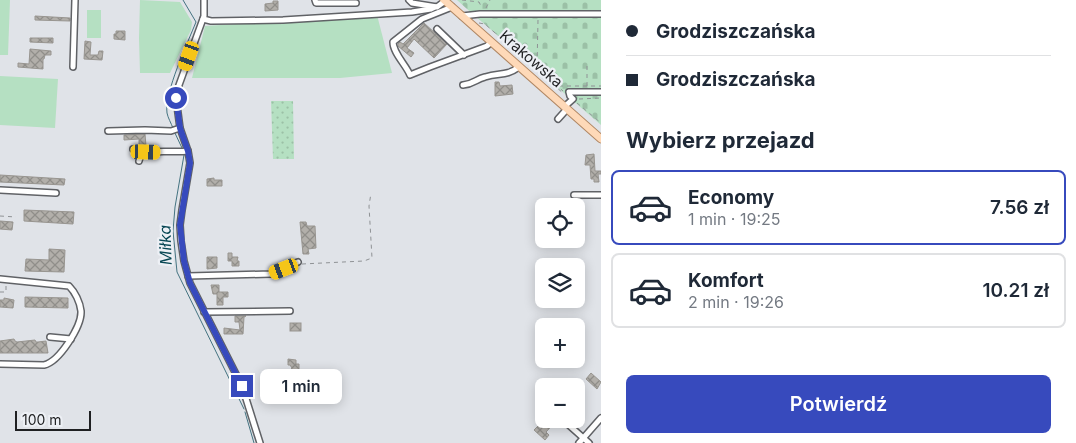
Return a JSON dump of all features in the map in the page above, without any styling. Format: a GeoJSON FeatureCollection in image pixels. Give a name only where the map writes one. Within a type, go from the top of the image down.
{"type":"FeatureCollection","features":[{"type":"Feature","properties":{"kind":"main road","name":"Krakowska"},"geometry":{"type":"LineString","coordinates":[[444,0],[465,15],[491,42],[601,139]]}},
{"type":"Feature","properties":{"kind":"street"},"geometry":{"type":"LineString","coordinates":[[73,67],[75,0]]}},
{"type":"Feature","properties":{"kind":"street"},"geometry":{"type":"LineString","coordinates":[[204,0],[203,19],[176,98],[180,128],[188,150],[190,163],[180,225],[184,261],[188,276],[204,312],[242,386],[260,443]]}},
{"type":"Feature","properties":{"kind":"street"},"geometry":{"type":"LineString","coordinates":[[315,0],[316,4],[356,3]]}},
{"type":"Feature","properties":{"kind":"street"},"geometry":{"type":"LineString","coordinates":[[409,0],[412,3],[435,7]]}},
{"type":"Feature","properties":{"kind":"street"},"geometry":{"type":"LineString","coordinates":[[203,19],[211,21],[283,20],[412,12],[435,7],[444,0]]}},
{"type":"Feature","properties":{"kind":"street"},"geometry":{"type":"LineString","coordinates":[[452,7],[422,19],[393,42],[393,46],[410,76],[487,46],[491,42]]}},
{"type":"Feature","properties":{"kind":"street"},"geometry":{"type":"LineString","coordinates":[[465,15],[601,14]]}},
{"type":"Feature","properties":{"kind":"street"},"geometry":{"type":"LineString","coordinates":[[437,29],[464,55]]}},
{"type":"Feature","properties":{"kind":"street"},"geometry":{"type":"LineString","coordinates":[[463,85],[472,84],[485,77],[510,73],[519,67]]}},
{"type":"Feature","properties":{"kind":"street"},"geometry":{"type":"LineString","coordinates":[[558,119],[571,99],[569,92],[587,89],[601,92]]}},
{"type":"Feature","properties":{"kind":"street"},"geometry":{"type":"LineString","coordinates":[[108,131],[146,130],[171,132],[180,128]]}},
{"type":"Feature","properties":{"kind":"street"},"geometry":{"type":"LineString","coordinates":[[134,149],[188,150]]}},
{"type":"Feature","properties":{"kind":"street"},"geometry":{"type":"LineString","coordinates":[[139,161],[141,154],[146,152],[176,153],[188,150]]}},
{"type":"Feature","properties":{"kind":"street"},"geometry":{"type":"LineString","coordinates":[[0,190],[56,193]]}},
{"type":"Feature","properties":{"kind":"street"},"geometry":{"type":"LineString","coordinates":[[574,195],[601,195]]}},
{"type":"Feature","properties":{"kind":"street"},"geometry":{"type":"LineString","coordinates":[[188,276],[271,274],[296,263]]}},
{"type":"Feature","properties":{"kind":"street"},"geometry":{"type":"LineString","coordinates":[[0,279],[69,286],[75,293],[81,311],[79,322],[71,339],[50,363],[44,365],[0,364]]}},
{"type":"Feature","properties":{"kind":"street"},"geometry":{"type":"LineString","coordinates":[[204,312],[290,311]]}},
{"type":"Feature","properties":{"kind":"street"},"geometry":{"type":"LineString","coordinates":[[50,337],[71,339]]}},
{"type":"Feature","properties":{"kind":"street"},"geometry":{"type":"LineString","coordinates":[[579,443],[601,418]]}},
{"type":"Feature","properties":{"kind":"street"},"geometry":{"type":"LineString","coordinates":[[572,428],[589,443]]}},
{"type":"Feature","properties":{"kind":"path"},"geometry":{"type":"LineString","coordinates":[[462,0],[480,3],[481,14]]}},
{"type":"Feature","properties":{"kind":"path"},"geometry":{"type":"LineString","coordinates":[[481,14],[490,0]]}},
{"type":"Feature","properties":{"kind":"path"},"geometry":{"type":"LineString","coordinates":[[538,14],[537,68],[571,99],[601,98]]}},
{"type":"Feature","properties":{"kind":"path"},"geometry":{"type":"LineString","coordinates":[[465,15],[478,23],[484,24],[601,124]]}},
{"type":"Feature","properties":{"kind":"path"},"geometry":{"type":"LineString","coordinates":[[587,66],[587,89]]}},
{"type":"Feature","properties":{"kind":"path"},"geometry":{"type":"LineString","coordinates":[[558,86],[587,89],[601,86]]}},
{"type":"Feature","properties":{"kind":"path"},"geometry":{"type":"LineString","coordinates":[[296,263],[364,261],[372,258],[369,206],[371,193]]}},
{"type":"Feature","properties":{"kind":"path"},"geometry":{"type":"LineString","coordinates":[[0,216],[16,216]]}},
{"type":"Feature","properties":{"kind":"path"},"geometry":{"type":"LineString","coordinates":[[0,292],[6,292],[6,284]]}},
{"type":"Feature","properties":{"kind":"green space"},"geometry":{"type":"Polygon","coordinates":[[[0,0],[10,0],[8,55],[0,55],[0,0]]]}},
{"type":"Feature","properties":{"kind":"green space"},"geometry":{"type":"Polygon","coordinates":[[[140,0],[180,2],[192,22],[191,30],[170,73],[140,73],[140,0]]]}},
{"type":"Feature","properties":{"kind":"green space"},"geometry":{"type":"Polygon","coordinates":[[[457,0],[601,0],[601,125],[467,9],[457,0]]]}},
{"type":"Feature","properties":{"kind":"green space"},"geometry":{"type":"Polygon","coordinates":[[[87,10],[101,10],[101,38],[87,38],[87,10]]]}},
{"type":"Feature","properties":{"kind":"green space"},"geometry":{"type":"Polygon","coordinates":[[[377,15],[392,73],[340,78],[192,78],[205,26],[377,15]]]}},
{"type":"Feature","properties":{"kind":"green space"},"geometry":{"type":"Polygon","coordinates":[[[0,76],[58,79],[55,128],[0,125],[0,76]]]}},
{"type":"Feature","properties":{"kind":"green space"},"geometry":{"type":"Polygon","coordinates":[[[271,101],[293,101],[294,159],[273,159],[271,101]]]}},
{"type":"Feature","properties":{"kind":"building"},"geometry":{"type":"Polygon","coordinates":[[[273,1],[278,1],[278,10],[265,11],[265,4],[273,3],[273,1]]]}},
{"type":"Feature","properties":{"kind":"building"},"geometry":{"type":"Polygon","coordinates":[[[35,16],[70,18],[70,21],[35,20],[35,16]]]}},
{"type":"Feature","properties":{"kind":"building"},"geometry":{"type":"Polygon","coordinates":[[[424,23],[447,44],[434,58],[414,39],[407,48],[414,53],[411,57],[398,44],[400,42],[403,44],[424,23]]]}},
{"type":"Feature","properties":{"kind":"building"},"geometry":{"type":"Polygon","coordinates":[[[116,31],[125,31],[125,40],[114,39],[116,31]]]}},
{"type":"Feature","properties":{"kind":"building"},"geometry":{"type":"Polygon","coordinates":[[[30,38],[53,38],[53,43],[30,42],[30,38]]]}},
{"type":"Feature","properties":{"kind":"building"},"geometry":{"type":"Polygon","coordinates":[[[85,41],[91,42],[90,55],[98,55],[99,51],[103,51],[102,60],[84,59],[85,41]]]}},
{"type":"Feature","properties":{"kind":"building"},"geometry":{"type":"Polygon","coordinates":[[[30,49],[51,51],[51,55],[45,55],[43,59],[43,69],[18,67],[18,63],[29,64],[30,49]]]}},
{"type":"Feature","properties":{"kind":"building"},"geometry":{"type":"Polygon","coordinates":[[[495,82],[499,82],[500,86],[512,85],[513,94],[495,96],[495,82]]]}},
{"type":"Feature","properties":{"kind":"building"},"geometry":{"type":"Polygon","coordinates":[[[145,134],[146,146],[139,145],[139,139],[124,140],[124,135],[145,134]]]}},
{"type":"Feature","properties":{"kind":"building"},"geometry":{"type":"Polygon","coordinates":[[[594,154],[595,171],[601,171],[601,174],[598,174],[599,182],[594,182],[594,179],[591,179],[590,165],[585,165],[586,155],[594,154]]]}},
{"type":"Feature","properties":{"kind":"building"},"geometry":{"type":"Polygon","coordinates":[[[0,175],[65,179],[64,185],[0,182],[0,175]]]}},
{"type":"Feature","properties":{"kind":"building"},"geometry":{"type":"Polygon","coordinates":[[[214,178],[214,180],[222,180],[222,186],[207,186],[207,179],[214,178]]]}},
{"type":"Feature","properties":{"kind":"building"},"geometry":{"type":"Polygon","coordinates":[[[24,210],[74,212],[73,224],[24,221],[24,210]]]}},
{"type":"Feature","properties":{"kind":"building"},"geometry":{"type":"Polygon","coordinates":[[[0,221],[13,222],[12,230],[0,229],[0,221]]]}},
{"type":"Feature","properties":{"kind":"building"},"geometry":{"type":"Polygon","coordinates":[[[300,222],[306,222],[307,226],[315,226],[316,248],[308,249],[309,254],[303,254],[300,222]]]}},
{"type":"Feature","properties":{"kind":"building"},"geometry":{"type":"Polygon","coordinates":[[[49,249],[65,250],[64,272],[25,271],[26,259],[49,260],[49,249]]]}},
{"type":"Feature","properties":{"kind":"building"},"geometry":{"type":"Polygon","coordinates":[[[228,253],[232,253],[232,257],[238,257],[239,266],[232,266],[232,261],[228,261],[228,253]]]}},
{"type":"Feature","properties":{"kind":"building"},"geometry":{"type":"Polygon","coordinates":[[[207,257],[217,257],[217,268],[207,269],[207,257]]]}},
{"type":"Feature","properties":{"kind":"building"},"geometry":{"type":"Polygon","coordinates":[[[211,285],[219,285],[219,292],[228,292],[228,297],[223,297],[223,305],[217,305],[217,294],[213,294],[211,285]]]}},
{"type":"Feature","properties":{"kind":"building"},"geometry":{"type":"Polygon","coordinates":[[[25,297],[68,298],[68,308],[25,307],[25,297]]]}},
{"type":"Feature","properties":{"kind":"building"},"geometry":{"type":"Polygon","coordinates":[[[4,298],[14,300],[13,308],[0,307],[0,300],[4,300],[4,298]]]}},
{"type":"Feature","properties":{"kind":"building"},"geometry":{"type":"Polygon","coordinates":[[[235,316],[246,316],[244,317],[243,334],[224,334],[224,328],[240,330],[239,322],[235,322],[235,316]]]}},
{"type":"Feature","properties":{"kind":"building"},"geometry":{"type":"Polygon","coordinates":[[[290,323],[301,323],[301,331],[290,331],[290,323]]]}},
{"type":"Feature","properties":{"kind":"building"},"geometry":{"type":"Polygon","coordinates":[[[14,339],[17,342],[46,341],[48,353],[0,353],[0,341],[14,339]]]}},
{"type":"Feature","properties":{"kind":"building"},"geometry":{"type":"Polygon","coordinates":[[[288,359],[296,360],[296,364],[299,364],[299,373],[288,373],[292,368],[288,365],[288,359]]]}},
{"type":"Feature","properties":{"kind":"building"},"geometry":{"type":"Polygon","coordinates":[[[591,373],[601,382],[597,389],[586,379],[591,373]]]}},
{"type":"Feature","properties":{"kind":"building"},"geometry":{"type":"Polygon","coordinates":[[[536,428],[550,428],[546,432],[549,435],[545,440],[534,430],[536,428]]]}},
{"type":"Feature","properties":{"kind":"waterway","name":"Miłka"},"geometry":{"type":"LineString","coordinates":[[173,128],[167,113],[169,93],[196,22],[183,0]]}},
{"type":"Feature","properties":{"kind":"waterway","name":"Miłka"},"geometry":{"type":"LineString","coordinates":[[174,131],[182,148]]}},
{"type":"Feature","properties":{"kind":"waterway","name":"Miłka"},"geometry":{"type":"LineString","coordinates":[[184,155],[173,231],[177,272],[244,409]]}},
{"type":"Feature","properties":{"kind":"waterway","name":"Miłka"},"geometry":{"type":"LineString","coordinates":[[245,412],[254,443]]}},
{"type":"Feature","properties":{"kind":"route"},"geometry":{"type":"LineString","coordinates":[[176,98],[180,128],[190,163],[180,225],[184,261],[190,283],[242,386]]}}]}
